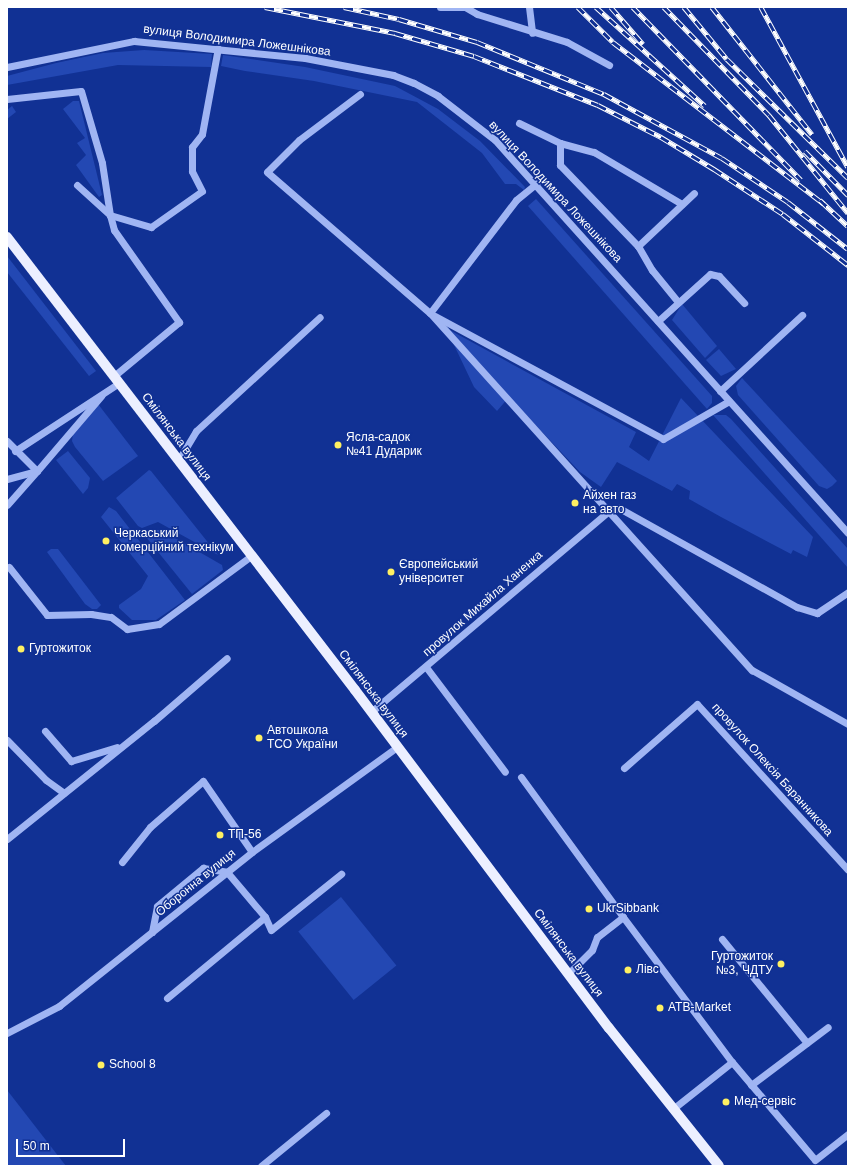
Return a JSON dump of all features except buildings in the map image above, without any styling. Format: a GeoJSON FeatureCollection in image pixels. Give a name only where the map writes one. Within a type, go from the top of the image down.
{"type":"FeatureCollection","features":[{"type":"Feature","properties":{"kind":"main road","name":"Смілянська вулиця"},"geometry":{"type":"LineString","coordinates":[[7,237],[371,712],[568,974],[719,1166]]}},
{"type":"Feature","properties":{"kind":"street"},"geometry":{"type":"LineString","coordinates":[[440,7],[465,7],[477,14],[532,33],[567,42],[609,65]]}},
{"type":"Feature","properties":{"kind":"street"},"geometry":{"type":"LineString","coordinates":[[529,7],[532,33]]}},
{"type":"Feature","properties":{"kind":"street","name":"вулиця Володимира Ложешнікова"},"geometry":{"type":"LineString","coordinates":[[7,67],[134,41],[218,48],[305,58],[393,75],[414,83],[438,96],[480,127],[536,184],[848,533]]}},
{"type":"Feature","properties":{"kind":"street"},"geometry":{"type":"LineString","coordinates":[[77,185],[110,215],[151,227],[202,191],[192,171],[192,147],[202,134],[218,48]]}},
{"type":"Feature","properties":{"kind":"street"},"geometry":{"type":"LineString","coordinates":[[7,100],[81,90],[102,163],[110,215],[114,230],[179,322],[116,380],[7,505]]}},
{"type":"Feature","properties":{"kind":"street"},"geometry":{"type":"LineString","coordinates":[[360,94],[299,140],[267,172],[430,314],[752,670],[848,724]]}},
{"type":"Feature","properties":{"kind":"street"},"geometry":{"type":"LineString","coordinates":[[519,123],[560,143],[594,152],[682,204]]}},
{"type":"Feature","properties":{"kind":"street"},"geometry":{"type":"LineString","coordinates":[[560,143],[559,161],[562,167],[638,246],[652,270],[678,302]]}},
{"type":"Feature","properties":{"kind":"street"},"geometry":{"type":"LineString","coordinates":[[430,314],[516,200],[536,184]]}},
{"type":"Feature","properties":{"kind":"street"},"geometry":{"type":"LineString","coordinates":[[638,246],[694,193]]}},
{"type":"Feature","properties":{"kind":"street"},"geometry":{"type":"LineString","coordinates":[[658,321],[707,276],[713,273],[719,276],[744,303]]}},
{"type":"Feature","properties":{"kind":"street"},"geometry":{"type":"LineString","coordinates":[[430,314],[663,439],[729,401]]}},
{"type":"Feature","properties":{"kind":"street"},"geometry":{"type":"LineString","coordinates":[[720,391],[802,315]]}},
{"type":"Feature","properties":{"kind":"street"},"geometry":{"type":"LineString","coordinates":[[178,461],[196,431],[320,317]]}},
{"type":"Feature","properties":{"kind":"street"},"geometry":{"type":"LineString","coordinates":[[15,451],[101,396]]}},
{"type":"Feature","properties":{"kind":"street"},"geometry":{"type":"LineString","coordinates":[[7,441],[15,451],[37,471]]}},
{"type":"Feature","properties":{"kind":"street"},"geometry":{"type":"LineString","coordinates":[[7,479],[37,471]]}},
{"type":"Feature","properties":{"kind":"street"},"geometry":{"type":"LineString","coordinates":[[609,511],[619,508],[797,608],[817,613],[848,592]]}},
{"type":"Feature","properties":{"kind":"street","name":"провулок Михайла Ханенка"},"geometry":{"type":"LineString","coordinates":[[371,712],[609,511]]}},
{"type":"Feature","properties":{"kind":"street"},"geometry":{"type":"LineString","coordinates":[[9,567],[47,615],[91,614],[111,617],[127,629],[158,624],[251,556]]}},
{"type":"Feature","properties":{"kind":"street"},"geometry":{"type":"LineString","coordinates":[[7,839],[228,658]]}},
{"type":"Feature","properties":{"kind":"street"},"geometry":{"type":"LineString","coordinates":[[426,667],[505,772]]}},
{"type":"Feature","properties":{"kind":"street","name":"провулок Олексія Баранникова"},"geometry":{"type":"LineString","coordinates":[[624,768],[697,704],[848,870]]}},
{"type":"Feature","properties":{"kind":"street"},"geometry":{"type":"LineString","coordinates":[[45,731],[71,762],[121,746]]}},
{"type":"Feature","properties":{"kind":"street"},"geometry":{"type":"LineString","coordinates":[[7,740],[46,780],[64,793]]}},
{"type":"Feature","properties":{"kind":"street","name":"Оборонна вулиця"},"geometry":{"type":"LineString","coordinates":[[7,1033],[59,1006],[252,852],[397,747]]}},
{"type":"Feature","properties":{"kind":"street"},"geometry":{"type":"LineString","coordinates":[[521,777],[623,917],[732,1062],[815,1160],[848,1134]]}},
{"type":"Feature","properties":{"kind":"street"},"geometry":{"type":"LineString","coordinates":[[122,862],[150,827],[203,781],[252,852]]}},
{"type":"Feature","properties":{"kind":"street"},"geometry":{"type":"LineString","coordinates":[[152,932],[157,906],[203,868],[227,872],[265,917],[271,930],[341,874]]}},
{"type":"Feature","properties":{"kind":"street"},"geometry":{"type":"LineString","coordinates":[[167,998],[265,917]]}},
{"type":"Feature","properties":{"kind":"street"},"geometry":{"type":"LineString","coordinates":[[568,974],[592,950],[597,937],[623,917]]}},
{"type":"Feature","properties":{"kind":"street"},"geometry":{"type":"LineString","coordinates":[[722,939],[807,1044]]}},
{"type":"Feature","properties":{"kind":"street"},"geometry":{"type":"LineString","coordinates":[[751,1085],[828,1027]]}},
{"type":"Feature","properties":{"kind":"street"},"geometry":{"type":"LineString","coordinates":[[674,1108],[732,1062]]}},
{"type":"Feature","properties":{"kind":"street"},"geometry":{"type":"LineString","coordinates":[[261,1166],[326,1114]]}},
{"type":"Feature","properties":{"kind":"shaded area"},"geometry":{"type":"Polygon","coordinates":[[[144,50],[212,54],[211,67],[118,65],[7,85],[7,76],[56,63],[103,53],[144,50]]]}},
{"type":"Feature","properties":{"kind":"shaded area"},"geometry":{"type":"Polygon","coordinates":[[[223,55],[305,67],[395,86],[438,109],[480,141],[525,187],[524,190],[516,184],[505,184],[482,153],[417,102],[314,81],[221,66],[223,55]]]}},
{"type":"Feature","properties":{"kind":"shaded area"},"geometry":{"type":"Polygon","coordinates":[[[73,101],[79,101],[102,195],[99,197],[76,165],[86,155],[77,143],[85,138],[63,109],[73,101]]]}},
{"type":"Feature","properties":{"kind":"shaded area"},"geometry":{"type":"Polygon","coordinates":[[[12,106],[16,112],[7,119],[7,110],[12,106]]]}},
{"type":"Feature","properties":{"kind":"shaded area"},"geometry":{"type":"Polygon","coordinates":[[[536,199],[712,396],[712,403],[707,409],[528,206],[536,199]]]}},
{"type":"Feature","properties":{"kind":"shaded area"},"geometry":{"type":"Polygon","coordinates":[[[7,256],[96,371],[89,376],[7,272],[7,256]]]}},
{"type":"Feature","properties":{"kind":"shaded area"},"geometry":{"type":"Polygon","coordinates":[[[682,304],[717,346],[705,358],[672,320],[682,304]]]}},
{"type":"Feature","properties":{"kind":"shaded area"},"geometry":{"type":"Polygon","coordinates":[[[446,328],[636,432],[629,447],[649,461],[681,398],[813,537],[807,557],[793,550],[791,554],[721,517],[689,499],[690,491],[677,484],[672,491],[617,462],[601,487],[580,472],[509,397],[497,411],[474,387],[446,328]]]}},
{"type":"Feature","properties":{"kind":"shaded area"},"geometry":{"type":"Polygon","coordinates":[[[719,349],[736,369],[721,376],[706,360],[719,349]]]}},
{"type":"Feature","properties":{"kind":"shaded area"},"geometry":{"type":"Polygon","coordinates":[[[742,378],[837,481],[832,486],[827,489],[819,486],[738,395],[736,386],[742,378]]]}},
{"type":"Feature","properties":{"kind":"shaded area"},"geometry":{"type":"Polygon","coordinates":[[[98,404],[138,456],[103,481],[75,447],[72,441],[73,434],[98,404]]]}},
{"type":"Feature","properties":{"kind":"shaded area"},"geometry":{"type":"Polygon","coordinates":[[[713,415],[726,415],[731,419],[848,549],[848,568],[713,415]]]}},
{"type":"Feature","properties":{"kind":"shaded area"},"geometry":{"type":"Polygon","coordinates":[[[68,451],[90,478],[88,488],[83,494],[56,460],[68,451]]]}},
{"type":"Feature","properties":{"kind":"shaded area"},"geometry":{"type":"Polygon","coordinates":[[[149,470],[218,555],[158,522],[142,528],[138,526],[116,498],[149,470]]]}},
{"type":"Feature","properties":{"kind":"shaded area"},"geometry":{"type":"Polygon","coordinates":[[[109,507],[116,511],[185,600],[156,620],[132,620],[119,608],[119,605],[141,589],[148,576],[101,517],[109,507]]]}},
{"type":"Feature","properties":{"kind":"shaded area"},"geometry":{"type":"Polygon","coordinates":[[[151,530],[161,530],[222,565],[223,570],[192,594],[146,537],[151,530]]]}},
{"type":"Feature","properties":{"kind":"shaded area"},"geometry":{"type":"Polygon","coordinates":[[[51,549],[58,549],[101,605],[97,609],[92,609],[85,604],[47,552],[51,549]]]}},
{"type":"Feature","properties":{"kind":"shaded area"},"geometry":{"type":"Polygon","coordinates":[[[341,897],[396,965],[354,1000],[298,932],[341,897]]]}},
{"type":"Feature","properties":{"kind":"shaded area"},"geometry":{"type":"Polygon","coordinates":[[[7,1090],[66,1166],[7,1166],[7,1090]]]}},
{"type":"Feature","properties":{"kind":"railway"},"geometry":{"type":"LineString","coordinates":[[265,7],[395,33],[474,56],[598,105],[661,137],[714,169],[783,214],[848,265]]}},
{"type":"Feature","properties":{"kind":"railway"},"geometry":{"type":"LineString","coordinates":[[344,7],[399,19],[477,42],[604,94],[722,158],[788,202],[848,249]]}},
{"type":"Feature","properties":{"kind":"railway"},"geometry":{"type":"LineString","coordinates":[[578,7],[613,42],[824,204]]}},
{"type":"Feature","properties":{"kind":"railway"},"geometry":{"type":"LineString","coordinates":[[596,7],[705,106]]}},
{"type":"Feature","properties":{"kind":"railway"},"geometry":{"type":"LineString","coordinates":[[611,7],[643,44]]}},
{"type":"Feature","properties":{"kind":"railway"},"geometry":{"type":"LineString","coordinates":[[633,7],[801,180]]}},
{"type":"Feature","properties":{"kind":"railway"},"geometry":{"type":"LineString","coordinates":[[664,7],[769,115],[848,213]]}},
{"type":"Feature","properties":{"kind":"railway"},"geometry":{"type":"LineString","coordinates":[[684,7],[727,59],[848,178]]}},
{"type":"Feature","properties":{"kind":"railway"},"geometry":{"type":"LineString","coordinates":[[712,7],[812,134]]}},
{"type":"Feature","properties":{"kind":"railway"},"geometry":{"type":"LineString","coordinates":[[761,7],[848,167]]}},
{"type":"Feature","properties":{"kind":"railway"},"geometry":{"type":"LineString","coordinates":[[805,151],[848,195]]}},
{"type":"Feature","properties":{"kind":"railway"},"geometry":{"type":"LineString","coordinates":[[820,200],[848,226]]}},
{"type":"Feature","properties":{"kind":"place","name":"Ясла-садок №41 Дударик"},"geometry":{"type":"Point","coordinates":[338,445]}},
{"type":"Feature","properties":{"kind":"place","name":"Айхен газ на авто"},"geometry":{"type":"Point","coordinates":[575,503]}},
{"type":"Feature","properties":{"kind":"place","name":"Черкаський комерційний технікум"},"geometry":{"type":"Point","coordinates":[106,541]}},
{"type":"Feature","properties":{"kind":"place","name":"Європейський університет"},"geometry":{"type":"Point","coordinates":[391,572]}},
{"type":"Feature","properties":{"kind":"place","name":"Гуртожиток"},"geometry":{"type":"Point","coordinates":[21,649]}},
{"type":"Feature","properties":{"kind":"place","name":"Автошкола ТСО України"},"geometry":{"type":"Point","coordinates":[259,738]}},
{"type":"Feature","properties":{"kind":"place","name":"ТП-56"},"geometry":{"type":"Point","coordinates":[220,835]}},
{"type":"Feature","properties":{"kind":"place","name":"UkrSibbank"},"geometry":{"type":"Point","coordinates":[589,909]}},
{"type":"Feature","properties":{"kind":"place","name":"Гуртожиток №3, ЧДТУ"},"geometry":{"type":"Point","coordinates":[781,964]}},
{"type":"Feature","properties":{"kind":"place","name":"Лівс"},"geometry":{"type":"Point","coordinates":[628,970]}},
{"type":"Feature","properties":{"kind":"place","name":"ATB-Market"},"geometry":{"type":"Point","coordinates":[660,1008]}},
{"type":"Feature","properties":{"kind":"place","name":"School 8"},"geometry":{"type":"Point","coordinates":[101,1065]}},
{"type":"Feature","properties":{"kind":"place","name":"Мед-сервіс"},"geometry":{"type":"Point","coordinates":[726,1102]}}]}
